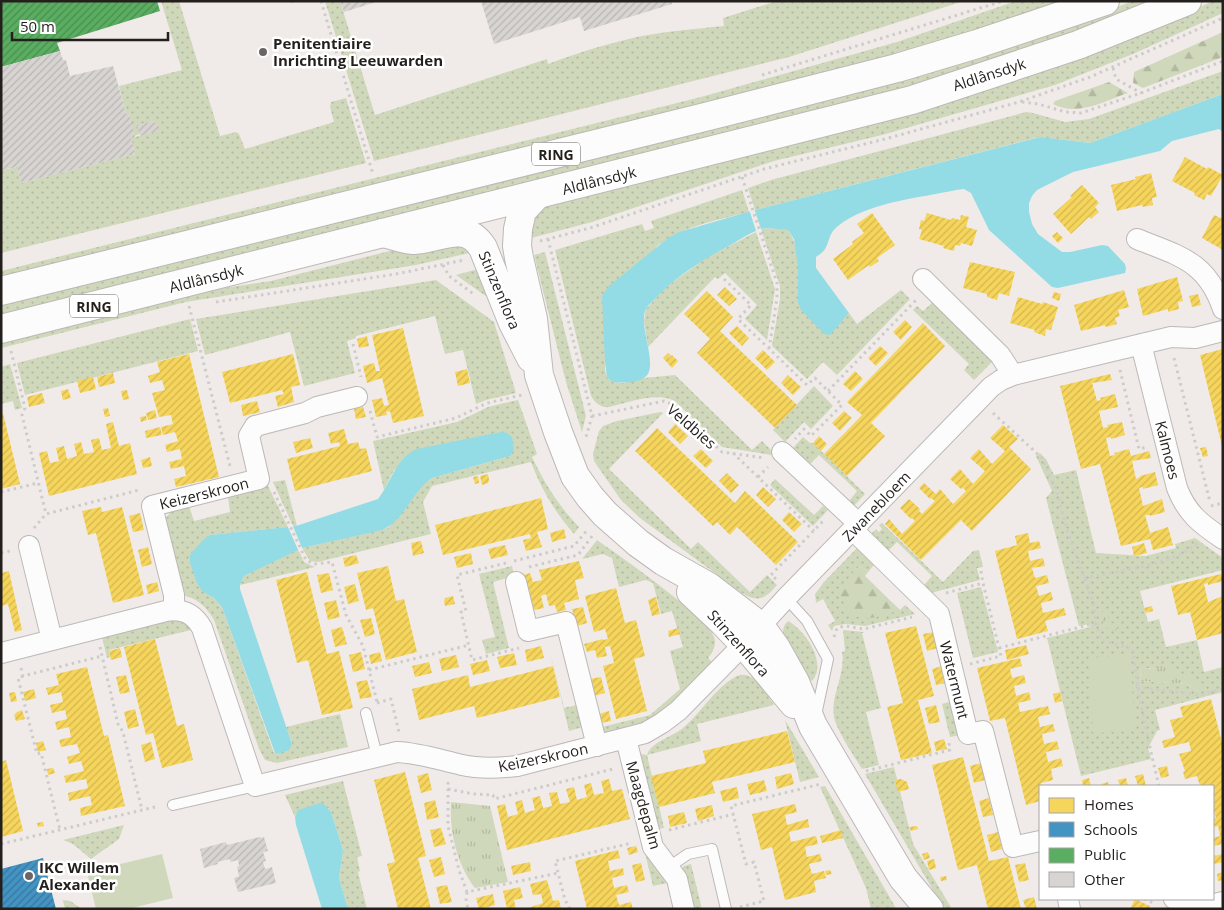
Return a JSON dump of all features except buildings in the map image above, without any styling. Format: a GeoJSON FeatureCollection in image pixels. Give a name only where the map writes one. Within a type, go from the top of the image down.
{"type":"FeatureCollection","features":[{"type":"Feature","properties":{"kind":"main road","name":"RING"},"geometry":{"type":"LineString","coordinates":[[1,291],[695,120],[897,68],[977,44],[1105,1]]}},
{"type":"Feature","properties":{"kind":"main road","name":"Aldlânsdyk"},"geometry":{"type":"LineString","coordinates":[[6,340],[383,233],[912,100],[1078,45],[1187,1]]}},
{"type":"Feature","properties":{"kind":"main road","name":"Stinzenflora"},"geometry":{"type":"LineString","coordinates":[[536,196],[522,211],[518,228],[517,246],[533,319],[541,382]]}},
{"type":"Feature","properties":{"kind":"main road","name":"Stinzenflora"},"geometry":{"type":"LineString","coordinates":[[383,233],[413,240],[450,232],[460,232],[470,234],[478,240],[541,382],[575,476],[607,516],[663,561],[709,586],[752,635],[780,688],[813,726],[903,878],[929,909]]}},
{"type":"Feature","properties":{"kind":"main road","name":"Stinzenflora"},"geometry":{"type":"LineString","coordinates":[[903,878],[912,909]]}},
{"type":"Feature","properties":{"kind":"street"},"geometry":{"type":"LineString","coordinates":[[1137,239],[1171,253],[1200,270],[1215,288],[1223,309]]}},
{"type":"Feature","properties":{"kind":"street"},"geometry":{"type":"LineString","coordinates":[[926,283],[1000,355],[1013,375]]}},
{"type":"Feature","properties":{"kind":"street","name":"Zwanebloem"},"geometry":{"type":"LineString","coordinates":[[752,635],[992,387],[1001,380],[1013,375],[1169,338],[1195,338],[1223,331]]}},
{"type":"Feature","properties":{"kind":"street","name":"Kalmoes"},"geometry":{"type":"LineString","coordinates":[[1142,344],[1177,488],[1182,501],[1200,523],[1223,539]]}},
{"type":"Feature","properties":{"kind":"street","name":"Keizerskroon"},"geometry":{"type":"LineString","coordinates":[[174,610],[174,595],[152,506],[260,480],[249,436],[255,426],[305,414],[317,407],[362,396]]}},
{"type":"Feature","properties":{"kind":"street"},"geometry":{"type":"LineString","coordinates":[[779,456],[839,505],[856,527]]}},
{"type":"Feature","properties":{"kind":"street","name":"Watermunt"},"geometry":{"type":"LineString","coordinates":[[856,527],[939,614],[968,734],[982,731],[1013,847],[1039,841]]}},
{"type":"Feature","properties":{"kind":"street"},"geometry":{"type":"LineString","coordinates":[[29,546],[52,640]]}},
{"type":"Feature","properties":{"kind":"street","name":"Keizerskroon"},"geometry":{"type":"LineString","coordinates":[[516,582],[528,631],[566,622],[598,746]]}},
{"type":"Feature","properties":{"kind":"street"},"geometry":{"type":"LineString","coordinates":[[9,651],[174,610],[190,614],[202,628],[255,786]]}},
{"type":"Feature","properties":{"kind":"street","name":"Keizerskroon"},"geometry":{"type":"LineString","coordinates":[[255,786],[377,756],[402,752],[418,753],[475,767],[502,768],[626,739],[645,733],[678,711],[752,635]]}},
{"type":"Feature","properties":{"kind":"street","name":"Maagdepalm"},"geometry":{"type":"LineString","coordinates":[[626,739],[650,836],[657,854],[677,879],[684,909]]}},
{"type":"Feature","properties":{"kind":"street"},"geometry":{"type":"LineString","coordinates":[[1176,900],[1196,908],[1223,902]]}},
{"type":"Feature","properties":{"kind":"lane"},"geometry":{"type":"LineString","coordinates":[[788,596],[807,621],[828,659],[813,726]]}},
{"type":"Feature","properties":{"kind":"lane"},"geometry":{"type":"LineString","coordinates":[[366,714],[377,756]]}},
{"type":"Feature","properties":{"kind":"lane","name":"Keizerskroon"},"geometry":{"type":"LineString","coordinates":[[173,806],[255,786]]}},
{"type":"Feature","properties":{"kind":"lane","name":"Maagdepalm"},"geometry":{"type":"LineString","coordinates":[[669,867],[688,854],[712,849],[726,909]]}},
{"type":"Feature","properties":{"kind":"path"},"geometry":{"type":"LineString","coordinates":[[321,1],[373,175]]}},
{"type":"Feature","properties":{"kind":"path"},"geometry":{"type":"LineString","coordinates":[[769,349],[778,290],[742,177],[1019,102],[1113,68],[1223,18]]}},
{"type":"Feature","properties":{"kind":"path"},"geometry":{"type":"LineString","coordinates":[[1019,102],[1038,104],[1066,112],[1080,113],[1141,93],[1223,61]]}},
{"type":"Feature","properties":{"kind":"path"},"geometry":{"type":"LineString","coordinates":[[1113,68],[1116,78],[1141,93]]}},
{"type":"Feature","properties":{"kind":"path","name":"Veldbies"},"geometry":{"type":"LineString","coordinates":[[742,177],[590,228],[548,239],[592,416],[664,401],[680,411],[722,452],[779,456]]}},
{"type":"Feature","properties":{"kind":"path","name":"Aldlânsdyk"},"geometry":{"type":"LineString","coordinates":[[208,303],[443,265]]}},
{"type":"Feature","properties":{"kind":"path"},"geometry":{"type":"LineString","coordinates":[[724,279],[751,305],[738,319],[807,385],[815,378],[842,405],[811,436],[804,429],[758,477]]}},
{"type":"Feature","properties":{"kind":"path"},"geometry":{"type":"LineString","coordinates":[[828,391],[926,283]]}},
{"type":"Feature","properties":{"kind":"path","name":"Aldlânsdyk"},"geometry":{"type":"LineString","coordinates":[[180,308],[189,306],[235,486]]}},
{"type":"Feature","properties":{"kind":"path"},"geometry":{"type":"LineString","coordinates":[[1169,338],[1211,506],[1223,503]]}},
{"type":"Feature","properties":{"kind":"path"},"geometry":{"type":"LineString","coordinates":[[6,340],[20,348]]}},
{"type":"Feature","properties":{"kind":"path"},"geometry":{"type":"LineString","coordinates":[[6,340],[25,408],[22,416],[46,514]]}},
{"type":"Feature","properties":{"kind":"path"},"geometry":{"type":"LineString","coordinates":[[353,344],[362,396],[377,437],[456,418],[487,403],[541,382]]}},
{"type":"Feature","properties":{"kind":"path"},"geometry":{"type":"LineString","coordinates":[[998,418],[1042,458],[1057,492],[1066,527],[1094,602],[1096,623],[1101,640],[1133,649],[1137,687],[1159,785]]}},
{"type":"Feature","properties":{"kind":"path"},"geometry":{"type":"LineString","coordinates":[[733,453],[814,531]]}},
{"type":"Feature","properties":{"kind":"path"},"geometry":{"type":"LineString","coordinates":[[260,480],[270,483],[306,560],[311,564],[332,562],[346,615],[363,646],[377,703]]}},
{"type":"Feature","properties":{"kind":"path"},"geometry":{"type":"LineString","coordinates":[[1,492],[38,483]]}},
{"type":"Feature","properties":{"kind":"path"},"geometry":{"type":"LineString","coordinates":[[29,546],[27,537],[46,514],[141,490],[144,502],[152,506]]}},
{"type":"Feature","properties":{"kind":"path"},"geometry":{"type":"LineString","coordinates":[[788,596],[771,575],[839,505]]}},
{"type":"Feature","properties":{"kind":"path"},"geometry":{"type":"LineString","coordinates":[[516,582],[519,575],[518,570],[578,555],[607,516]]}},
{"type":"Feature","properties":{"kind":"path"},"geometry":{"type":"LineString","coordinates":[[1084,578],[1155,562],[1192,548],[1199,541]]}},
{"type":"Feature","properties":{"kind":"path"},"geometry":{"type":"LineString","coordinates":[[980,571],[984,583]]}},
{"type":"Feature","properties":{"kind":"path"},"geometry":{"type":"LineString","coordinates":[[1000,648],[1096,623]]}},
{"type":"Feature","properties":{"kind":"path"},"geometry":{"type":"LineString","coordinates":[[95,629],[118,724],[123,732],[142,810]]}},
{"type":"Feature","properties":{"kind":"path"},"geometry":{"type":"LineString","coordinates":[[369,670],[469,645]]}},
{"type":"Feature","properties":{"kind":"path"},"geometry":{"type":"LineString","coordinates":[[9,651],[23,676]]}},
{"type":"Feature","properties":{"kind":"path"},"geometry":{"type":"LineString","coordinates":[[60,830],[41,753],[37,754],[18,678],[102,656]]}},
{"type":"Feature","properties":{"kind":"path"},"geometry":{"type":"LineString","coordinates":[[1137,687],[1200,695],[1223,690]]}},
{"type":"Feature","properties":{"kind":"path"},"geometry":{"type":"LineString","coordinates":[[366,714],[369,705],[391,699],[402,740],[402,752]]}},
{"type":"Feature","properties":{"kind":"path"},"geometry":{"type":"LineString","coordinates":[[735,909],[764,901],[754,862],[746,864],[732,806],[950,750],[948,742]]}},
{"type":"Feature","properties":{"kind":"path"},"geometry":{"type":"LineString","coordinates":[[452,762],[448,782],[448,826],[459,870],[467,892],[466,901],[468,909]]}},
{"type":"Feature","properties":{"kind":"path"},"geometry":{"type":"LineString","coordinates":[[448,789],[474,794],[493,795],[494,799],[632,764]]}},
{"type":"Feature","properties":{"kind":"path"},"geometry":{"type":"LineString","coordinates":[[1,844],[158,806],[173,806]]}},
{"type":"Feature","properties":{"kind":"path"},"geometry":{"type":"LineString","coordinates":[[570,909],[565,900],[555,861],[642,840],[659,832],[734,814]]}},
{"type":"Feature","properties":{"kind":"path"},"geometry":{"type":"LineString","coordinates":[[467,892],[558,873]]}},
{"type":"Feature","properties":{"kind":"green space"},"geometry":{"type":"Polygon","coordinates":[[[161,1],[179,1],[220,136],[236,132],[239,134],[245,149],[334,122],[330,107],[331,102],[346,98],[366,163],[1,253],[1,170],[17,167],[21,183],[135,154],[131,138],[158,131],[154,121],[138,125],[140,134],[134,136],[129,114],[126,114],[119,86],[182,70],[161,1]]]}},
{"type":"Feature","properties":{"kind":"green space"},"geometry":{"type":"Polygon","coordinates":[[[325,1],[340,1],[375,115],[547,59],[548,64],[581,52],[648,35],[724,26],[723,18],[777,1],[964,1],[789,57],[374,161],[325,1]]]}},
{"type":"Feature","properties":{"kind":"green space"},"geometry":{"type":"Polygon","coordinates":[[[1016,1],[1063,1],[952,40],[841,71],[1,280],[1,271],[701,97],[897,42],[1016,1]]]}},
{"type":"Feature","properties":{"kind":"green space"},"geometry":{"type":"Polygon","coordinates":[[[1132,1],[1156,1],[1060,40],[891,94],[1,317],[1,302],[1103,13],[1132,1]]]}},
{"type":"Feature","properties":{"kind":"green space"},"geometry":{"type":"Polygon","coordinates":[[[1213,1],[1223,1],[1223,13],[1133,54],[1055,85],[882,135],[774,161],[592,222],[527,239],[534,214],[546,206],[1179,16],[1213,1]]]}},
{"type":"Feature","properties":{"kind":"green space"},"geometry":{"type":"Polygon","coordinates":[[[1223,32],[1223,57],[1143,88],[1133,83],[1134,72],[1223,32]]]}},
{"type":"Feature","properties":{"kind":"green space"},"geometry":{"type":"Polygon","coordinates":[[[1223,71],[1223,94],[1090,143],[1039,137],[755,210],[748,188],[771,180],[1026,112],[1065,122],[1089,119],[1223,71]]]}},
{"type":"Feature","properties":{"kind":"green space"},"geometry":{"type":"Polygon","coordinates":[[[1109,82],[1128,93],[1081,108],[1062,108],[1053,104],[1055,101],[1109,82]]]}},
{"type":"Feature","properties":{"kind":"green space"},"geometry":{"type":"Polygon","coordinates":[[[742,190],[749,212],[713,221],[678,233],[657,246],[605,348],[605,370],[607,377],[612,382],[624,383],[644,378],[675,375],[752,450],[762,441],[773,452],[771,455],[722,447],[677,403],[670,399],[653,397],[609,407],[603,407],[596,403],[591,396],[555,250],[642,224],[645,231],[654,228],[651,221],[742,190]]]}},
{"type":"Feature","properties":{"kind":"green space"},"geometry":{"type":"Polygon","coordinates":[[[775,228],[788,230],[792,237],[798,262],[798,296],[830,334],[849,313],[857,324],[901,290],[910,299],[837,375],[823,362],[807,379],[772,346],[780,299],[780,286],[761,229],[775,228]]]}},
{"type":"Feature","properties":{"kind":"green space"},"geometry":{"type":"Polygon","coordinates":[[[756,232],[775,289],[767,340],[745,319],[757,305],[725,273],[718,279],[715,277],[648,347],[644,321],[646,309],[666,287],[706,258],[756,232]]]}},
{"type":"Feature","properties":{"kind":"green space"},"geometry":{"type":"Polygon","coordinates":[[[452,238],[474,252],[416,265],[186,302],[1,348],[1,341],[196,292],[271,281],[429,241],[452,238]]]}},
{"type":"Feature","properties":{"kind":"green space"},"geometry":{"type":"Polygon","coordinates":[[[545,252],[586,416],[582,432],[566,382],[534,255],[545,252]]]}},
{"type":"Feature","properties":{"kind":"green space"},"geometry":{"type":"Polygon","coordinates":[[[482,268],[490,299],[456,275],[482,268]]]}},
{"type":"Feature","properties":{"kind":"green space"},"geometry":{"type":"Polygon","coordinates":[[[436,280],[494,322],[516,393],[476,404],[463,350],[445,354],[435,316],[356,336],[356,338],[347,341],[355,373],[304,386],[290,332],[205,355],[196,319],[436,280]]]}},
{"type":"Feature","properties":{"kind":"green space"},"geometry":{"type":"Polygon","coordinates":[[[933,302],[991,359],[992,362],[974,380],[964,370],[969,364],[913,310],[917,306],[923,311],[933,302]]]}},
{"type":"Feature","properties":{"kind":"green space"},"geometry":{"type":"Polygon","coordinates":[[[190,319],[198,351],[25,395],[17,363],[190,319]]]}},
{"type":"Feature","properties":{"kind":"green space"},"geometry":{"type":"Polygon","coordinates":[[[10,364],[22,408],[15,410],[13,401],[1,404],[1,367],[10,364]]]}},
{"type":"Feature","properties":{"kind":"green space"},"geometry":{"type":"Polygon","coordinates":[[[814,386],[833,406],[811,429],[804,422],[785,442],[773,430],[814,386]]]}},
{"type":"Feature","properties":{"kind":"green space"},"geometry":{"type":"Polygon","coordinates":[[[518,400],[537,454],[532,457],[552,494],[579,527],[574,534],[549,500],[531,462],[432,486],[423,502],[431,534],[318,562],[310,561],[302,548],[388,528],[423,484],[432,478],[510,456],[394,470],[384,490],[373,441],[457,422],[488,407],[518,400]]]}},
{"type":"Feature","properties":{"kind":"green space"},"geometry":{"type":"Polygon","coordinates":[[[663,413],[609,469],[691,549],[698,542],[750,592],[767,575],[777,585],[769,594],[757,599],[742,593],[640,518],[621,500],[594,461],[593,454],[599,431],[603,426],[617,421],[663,413]]]}},
{"type":"Feature","properties":{"kind":"green space"},"geometry":{"type":"Polygon","coordinates":[[[803,437],[810,443],[813,443],[865,494],[853,507],[849,501],[857,491],[819,455],[809,465],[792,449],[803,437]]]}},
{"type":"Feature","properties":{"kind":"green space"},"geometry":{"type":"Polygon","coordinates":[[[1040,453],[1046,459],[1054,475],[1076,470],[1096,553],[1146,556],[1176,548],[1175,544],[1195,538],[1223,558],[1223,570],[1140,591],[1148,622],[1159,619],[1166,647],[1197,640],[1204,672],[1223,667],[1223,692],[1155,710],[1160,730],[1157,731],[1148,748],[1151,759],[1081,776],[1047,638],[1090,627],[1090,624],[1079,626],[1046,498],[1052,491],[1036,456],[1040,453]],[[1175,665],[1160,669],[1141,668],[1140,681],[1187,684],[1200,692],[1175,673],[1175,665]]]}},
{"type":"Feature","properties":{"kind":"green space"},"geometry":{"type":"Polygon","coordinates":[[[775,479],[814,515],[823,506],[828,510],[813,526],[770,485],[775,479]]]}},
{"type":"Feature","properties":{"kind":"green space"},"geometry":{"type":"Polygon","coordinates":[[[285,480],[297,526],[293,526],[273,482],[285,480]]]}},
{"type":"Feature","properties":{"kind":"green space"},"geometry":{"type":"Polygon","coordinates":[[[267,484],[288,527],[210,535],[202,590],[214,598],[222,607],[274,753],[292,743],[286,727],[340,714],[348,747],[277,763],[265,760],[259,749],[214,620],[208,610],[200,603],[180,595],[165,519],[173,509],[188,506],[194,521],[230,512],[228,497],[267,484]]]}},
{"type":"Feature","properties":{"kind":"green space"},"geometry":{"type":"Polygon","coordinates":[[[882,523],[943,582],[973,551],[979,550],[983,567],[977,568],[980,580],[931,593],[924,585],[932,576],[897,542],[888,551],[871,534],[876,529],[879,532],[882,529],[879,525],[882,523]]]}},
{"type":"Feature","properties":{"kind":"green space"},"geometry":{"type":"Polygon","coordinates":[[[597,540],[680,602],[708,628],[714,637],[715,643],[713,651],[708,658],[712,662],[666,709],[649,721],[604,734],[602,727],[650,715],[680,689],[670,651],[683,647],[672,611],[661,614],[653,583],[646,580],[619,587],[612,558],[603,554],[582,559],[597,540]]]}},
{"type":"Feature","properties":{"kind":"green space"},"geometry":{"type":"Polygon","coordinates":[[[857,548],[874,565],[868,572],[860,566],[855,570],[900,610],[905,605],[915,614],[865,626],[845,624],[834,626],[832,631],[828,625],[835,621],[823,599],[816,603],[815,594],[857,548]]]}},
{"type":"Feature","properties":{"kind":"green space"},"geometry":{"type":"Polygon","coordinates":[[[298,549],[304,562],[315,567],[240,585],[244,576],[298,549]]]}},
{"type":"Feature","properties":{"kind":"green space"},"geometry":{"type":"Polygon","coordinates":[[[512,566],[514,576],[493,582],[509,648],[486,654],[482,640],[495,637],[479,574],[512,566]]]}},
{"type":"Feature","properties":{"kind":"green space"},"geometry":{"type":"Polygon","coordinates":[[[860,566],[868,572],[865,576],[900,610],[870,618],[855,616],[849,611],[839,590],[860,566]]]}},
{"type":"Feature","properties":{"kind":"green space"},"geometry":{"type":"Polygon","coordinates":[[[981,587],[998,652],[973,658],[957,593],[981,587]]]}},
{"type":"Feature","properties":{"kind":"green space"},"geometry":{"type":"Polygon","coordinates":[[[1107,611],[1109,622],[1118,625],[1116,631],[1104,627],[1101,612],[1107,611]]]}},
{"type":"Feature","properties":{"kind":"green space"},"geometry":{"type":"Polygon","coordinates":[[[170,620],[182,622],[191,630],[109,650],[110,657],[107,658],[102,637],[170,620]]]}},
{"type":"Feature","properties":{"kind":"green space"},"geometry":{"type":"Polygon","coordinates":[[[788,621],[795,625],[807,639],[816,656],[816,674],[812,681],[800,666],[784,636],[783,629],[788,621]]]}},
{"type":"Feature","properties":{"kind":"green space"},"geometry":{"type":"Polygon","coordinates":[[[843,630],[864,632],[862,633],[881,708],[866,712],[879,765],[862,769],[842,736],[834,717],[834,701],[843,660],[842,652],[845,651],[843,630]]]}},
{"type":"Feature","properties":{"kind":"green space"},"geometry":{"type":"Polygon","coordinates":[[[548,644],[564,708],[577,705],[583,727],[569,731],[548,644]]]}},
{"type":"Feature","properties":{"kind":"green space"},"geometry":{"type":"Polygon","coordinates":[[[1130,655],[1135,731],[1093,733],[1088,658],[1130,655]]]}},
{"type":"Feature","properties":{"kind":"green space"},"geometry":{"type":"Polygon","coordinates":[[[1161,664],[1175,665],[1175,673],[1186,674],[1205,685],[1200,692],[1187,684],[1140,681],[1141,668],[1160,669],[1161,664]]]}},
{"type":"Feature","properties":{"kind":"green space"},"geometry":{"type":"Polygon","coordinates":[[[740,675],[746,675],[756,680],[774,705],[697,724],[701,741],[647,755],[657,743],[690,722],[717,691],[740,675]]]}},
{"type":"Feature","properties":{"kind":"green space"},"geometry":{"type":"Polygon","coordinates":[[[952,701],[961,735],[950,737],[942,704],[952,701]]]}},
{"type":"Feature","properties":{"kind":"green space"},"geometry":{"type":"Polygon","coordinates":[[[785,720],[819,777],[800,782],[785,720]]]}},
{"type":"Feature","properties":{"kind":"green space"},"geometry":{"type":"Polygon","coordinates":[[[641,754],[647,755],[664,828],[658,829],[641,754]]]}},
{"type":"Feature","properties":{"kind":"green space"},"geometry":{"type":"Polygon","coordinates":[[[894,767],[913,844],[952,909],[944,909],[865,774],[894,767]]]}},
{"type":"Feature","properties":{"kind":"green space"},"geometry":{"type":"Polygon","coordinates":[[[343,781],[362,856],[357,857],[360,871],[358,872],[367,909],[348,909],[339,878],[343,850],[331,812],[328,808],[296,814],[295,817],[285,795],[343,781]]]}},
{"type":"Feature","properties":{"kind":"green space"},"geometry":{"type":"Polygon","coordinates":[[[825,786],[896,909],[871,909],[866,888],[820,787],[825,786]]]}},
{"type":"Feature","properties":{"kind":"green space"},"geometry":{"type":"Polygon","coordinates":[[[451,802],[490,806],[508,882],[475,888],[463,869],[459,858],[451,824],[451,802]]]}},
{"type":"Feature","properties":{"kind":"green space"},"geometry":{"type":"Polygon","coordinates":[[[124,825],[119,839],[91,859],[73,844],[63,840],[124,825]]]}},
{"type":"Feature","properties":{"kind":"green space"},"geometry":{"type":"Polygon","coordinates":[[[645,853],[663,875],[667,883],[653,886],[645,853]]]}},
{"type":"Feature","properties":{"kind":"green space"},"geometry":{"type":"Polygon","coordinates":[[[162,854],[173,898],[128,909],[96,909],[87,872],[162,854]]]}},
{"type":"Feature","properties":{"kind":"green space"},"geometry":{"type":"Polygon","coordinates":[[[691,864],[702,909],[694,909],[682,868],[691,864]]]}},
{"type":"Feature","properties":{"kind":"green space"},"geometry":{"type":"Polygon","coordinates":[[[63,900],[70,901],[82,909],[65,909],[63,900]]]}},
{"type":"Feature","properties":{"kind":"water"},"geometry":{"type":"Polygon","coordinates":[[[1223,94],[1223,132],[1219,129],[1172,141],[1160,151],[1073,172],[1037,190],[1032,196],[1029,203],[1029,212],[1032,224],[1038,234],[1062,252],[1102,245],[1108,246],[1125,264],[1125,273],[1058,288],[1052,287],[989,230],[971,193],[964,189],[894,202],[864,211],[838,226],[831,235],[825,249],[816,257],[816,268],[849,313],[830,335],[824,334],[801,310],[798,303],[798,267],[794,239],[788,230],[761,229],[693,267],[674,281],[648,306],[644,316],[644,324],[650,367],[645,377],[637,381],[621,383],[612,382],[607,377],[602,296],[609,286],[668,238],[679,232],[755,210],[1040,137],[1090,143],[1223,94]]]}},
{"type":"Feature","properties":{"kind":"water"},"geometry":{"type":"Polygon","coordinates":[[[501,432],[507,433],[512,437],[514,450],[510,456],[432,478],[419,490],[403,513],[382,530],[302,548],[244,576],[240,589],[292,744],[289,750],[275,753],[222,607],[214,598],[202,591],[197,583],[190,563],[190,555],[210,535],[296,526],[378,499],[399,464],[417,449],[501,432]]]}},
{"type":"Feature","properties":{"kind":"water"},"geometry":{"type":"Polygon","coordinates":[[[320,803],[324,804],[331,812],[343,850],[339,878],[348,909],[322,909],[296,825],[295,817],[298,810],[320,803]]]}},
{"type":"Feature","properties":{"kind":"pier"},"geometry":{"type":"Polygon","coordinates":[[[754,208],[762,232],[757,234],[749,209],[754,208]]]}},
{"type":"Feature","properties":{"kind":"pier"},"geometry":{"type":"Polygon","coordinates":[[[292,524],[303,550],[299,552],[287,525],[292,524]]]}},
{"type":"Feature","properties":{"kind":"place","name":"Penitentiaire Inrichting Leeuwarden"},"geometry":{"type":"Point","coordinates":[263,52]}},
{"type":"Feature","properties":{"kind":"place","name":"IKC Willem Alexander"},"geometry":{"type":"Point","coordinates":[29,876]}}]}
